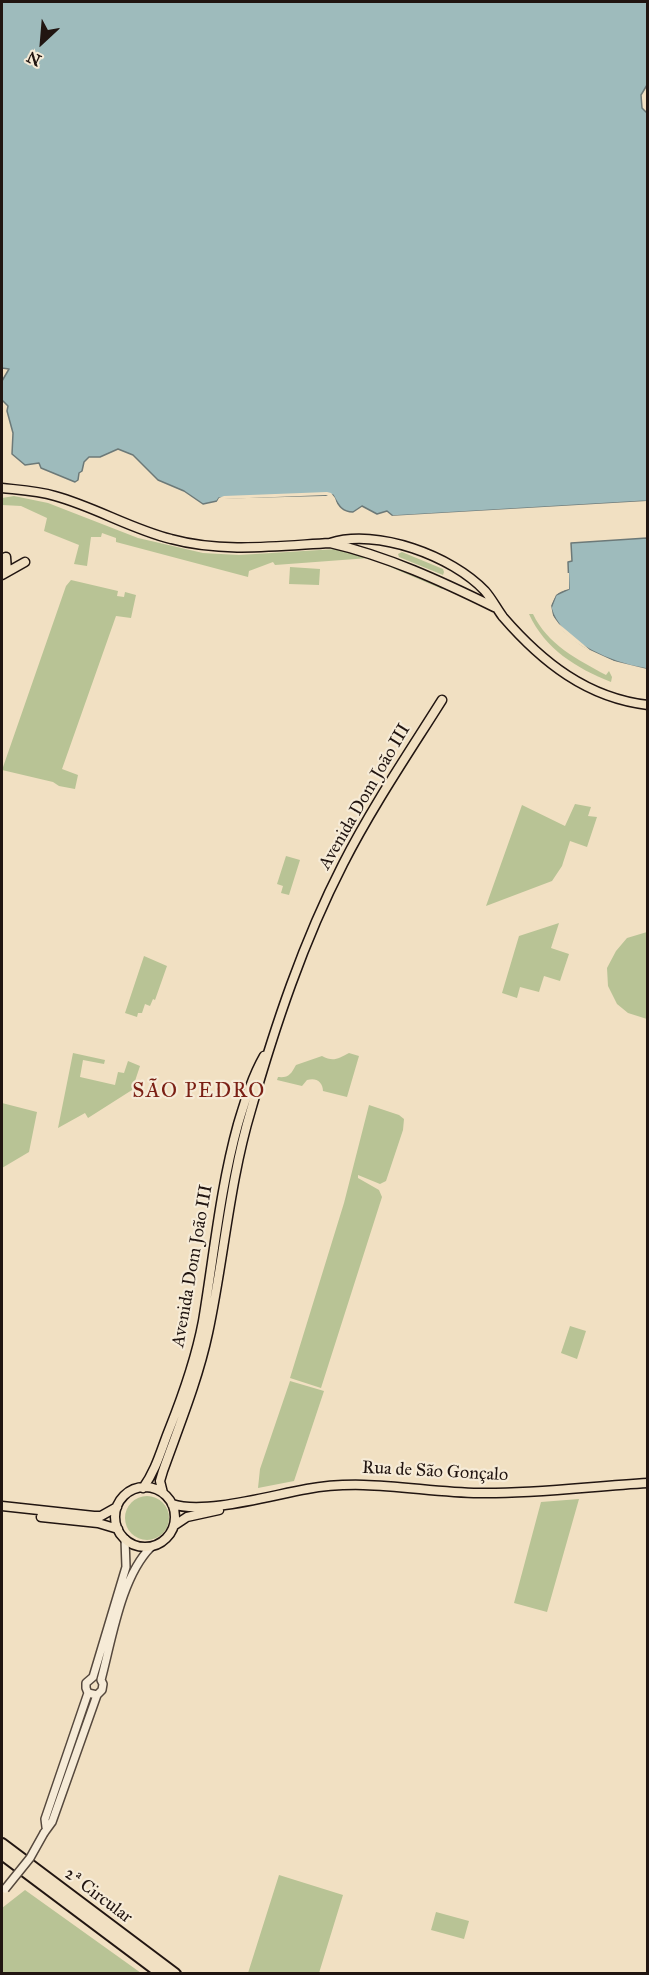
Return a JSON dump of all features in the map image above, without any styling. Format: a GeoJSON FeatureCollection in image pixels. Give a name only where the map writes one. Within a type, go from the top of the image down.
{"type":"FeatureCollection","features":[{"type":"Feature","properties":{"kind":"highway","name":"2ª Circular"},"geometry":{"type":"LineString","coordinates":[[2,1844],[175,1974]]}},
{"type":"Feature","properties":{"kind":"highway","name":"2ª Circular"},"geometry":{"type":"LineString","coordinates":[[2,1854],[162,1974]]}},
{"type":"Feature","properties":{"kind":"main road"},"geometry":{"type":"LineString","coordinates":[[2,488],[38,491],[154,534],[191,543],[237,547],[330,543],[375,555],[442,582],[496,608]]}},
{"type":"Feature","properties":{"kind":"main road"},"geometry":{"type":"LineString","coordinates":[[2,493],[18,490]]}},
{"type":"Feature","properties":{"kind":"main road"},"geometry":{"type":"LineString","coordinates":[[330,543],[340,539],[370,539],[400,544],[426,554],[469,577],[486,592],[496,608],[531,646],[565,675],[611,698],[648,705]]}},
{"type":"Feature","properties":{"kind":"main road"},"geometry":{"type":"LineString","coordinates":[[4,573],[6,557]]}},
{"type":"Feature","properties":{"kind":"main road"},"geometry":{"type":"LineString","coordinates":[[4,573],[25,562]]}},
{"type":"Feature","properties":{"kind":"main road","name":"Avenida Dom João III"},"geometry":{"type":"LineString","coordinates":[[163,1493],[160,1480],[162,1471],[187,1403],[208,1334],[241,1148],[269,1048],[304,949],[343,863],[442,700]]}},
{"type":"Feature","properties":{"kind":"main road","name":"Avenida Dom João III"},"geometry":{"type":"LineString","coordinates":[[143,1488],[155,1467],[194,1358],[202,1323],[219,1210],[233,1144],[253,1080],[269,1048]]}},
{"type":"Feature","properties":{"kind":"main road","name":"Rua de São Gonçalo"},"geometry":{"type":"LineString","coordinates":[[172,1504],[187,1508],[257,1499],[310,1488],[357,1484],[500,1493],[648,1483]]}},
{"type":"Feature","properties":{"kind":"main road"},"geometry":{"type":"LineString","coordinates":[[143,1488],[163,1493],[175,1511],[175,1525],[168,1537],[151,1547],[142,1547],[125,1539],[118,1529],[116,1515],[124,1496],[143,1488]]}},
{"type":"Feature","properties":{"kind":"main road","name":"Rua de São Gonçalo"},"geometry":{"type":"LineString","coordinates":[[175,1525],[187,1516],[257,1499]]}},
{"type":"Feature","properties":{"kind":"main road"},"geometry":{"type":"LineString","coordinates":[[2,1506],[94,1516],[101,1516],[117,1508]]}},
{"type":"Feature","properties":{"kind":"main road"},"geometry":{"type":"LineString","coordinates":[[2,1512],[98,1523],[118,1529]]}},
{"type":"Feature","properties":{"kind":"street"},"geometry":{"type":"LineString","coordinates":[[45,1830],[45,1820],[88,1692],[86,1683],[93,1677],[126,1567],[125,1539]]}},
{"type":"Feature","properties":{"kind":"street"},"geometry":{"type":"LineString","coordinates":[[3,1891],[30,1858],[45,1830],[52,1822],[97,1695],[103,1688],[102,1680],[130,1579],[142,1556],[151,1547]]}},
{"type":"Feature","properties":{"kind":"street"},"geometry":{"type":"LineString","coordinates":[[93,1677],[102,1680]]}},
{"type":"Feature","properties":{"kind":"street"},"geometry":{"type":"LineString","coordinates":[[88,1692],[97,1695]]}},
{"type":"Feature","properties":{"kind":"green space"},"geometry":{"type":"Polygon","coordinates":[[[14,496],[48,503],[138,538],[203,553],[239,555],[336,549],[356,551],[444,586],[442,589],[369,558],[275,565],[273,562],[249,571],[248,577],[116,542],[116,538],[102,533],[101,537],[91,537],[87,566],[74,564],[79,545],[44,531],[47,518],[21,506],[2,505],[2,498],[14,496]]]}},
{"type":"Feature","properties":{"kind":"green space"},"geometry":{"type":"Polygon","coordinates":[[[402,552],[443,569],[443,575],[399,557],[398,554],[402,552]]]}},
{"type":"Feature","properties":{"kind":"green space"},"geometry":{"type":"Polygon","coordinates":[[[290,567],[320,569],[319,585],[289,584],[290,567]]]}},
{"type":"Feature","properties":{"kind":"green space"},"geometry":{"type":"Polygon","coordinates":[[[71,580],[118,591],[117,596],[124,597],[125,592],[136,595],[131,618],[116,616],[62,769],[78,775],[75,789],[2,770],[66,586],[71,580]]]}},
{"type":"Feature","properties":{"kind":"green space"},"geometry":{"type":"Polygon","coordinates":[[[529,614],[533,614],[546,634],[564,650],[606,675],[609,671],[612,677],[611,682],[563,656],[544,637],[529,614]]]}},
{"type":"Feature","properties":{"kind":"green space"},"geometry":{"type":"Polygon","coordinates":[[[575,804],[591,807],[588,816],[597,817],[587,847],[570,841],[562,866],[552,881],[486,906],[522,805],[565,826],[575,804]]]}},
{"type":"Feature","properties":{"kind":"green space"},"geometry":{"type":"Polygon","coordinates":[[[286,856],[300,860],[289,895],[281,893],[283,886],[277,884],[286,856]]]}},
{"type":"Feature","properties":{"kind":"green space"},"geometry":{"type":"Polygon","coordinates":[[[559,923],[551,948],[569,954],[560,981],[544,976],[539,992],[520,987],[517,998],[502,993],[519,936],[559,923]]]}},
{"type":"Feature","properties":{"kind":"green space"},"geometry":{"type":"Polygon","coordinates":[[[648,932],[647,1019],[628,1013],[617,1004],[608,986],[607,968],[616,951],[627,938],[648,932]]]}},
{"type":"Feature","properties":{"kind":"green space"},"geometry":{"type":"Polygon","coordinates":[[[144,956],[167,966],[155,1000],[153,999],[150,1006],[145,1004],[142,1013],[138,1013],[137,1017],[125,1013],[144,956]]]}},
{"type":"Feature","properties":{"kind":"green space"},"geometry":{"type":"Polygon","coordinates":[[[73,1053],[105,1060],[104,1064],[83,1060],[80,1077],[115,1085],[118,1072],[124,1073],[128,1061],[140,1066],[132,1090],[88,1118],[85,1113],[58,1128],[73,1053]]]}},
{"type":"Feature","properties":{"kind":"green space"},"geometry":{"type":"Polygon","coordinates":[[[349,1053],[359,1056],[347,1097],[323,1091],[322,1085],[316,1080],[307,1080],[302,1086],[277,1080],[278,1077],[289,1075],[296,1065],[322,1056],[336,1059],[349,1053]]]}},
{"type":"Feature","properties":{"kind":"green space"},"geometry":{"type":"Polygon","coordinates":[[[2,1103],[37,1112],[29,1152],[2,1168],[2,1103]]]}},
{"type":"Feature","properties":{"kind":"green space"},"geometry":{"type":"Polygon","coordinates":[[[369,1105],[399,1115],[404,1119],[403,1130],[386,1181],[380,1184],[358,1175],[358,1178],[379,1190],[382,1197],[321,1388],[290,1378],[344,1203],[369,1105]]]}},
{"type":"Feature","properties":{"kind":"green space"},"geometry":{"type":"Polygon","coordinates":[[[570,1326],[586,1331],[577,1359],[561,1353],[570,1326]]]}},
{"type":"Feature","properties":{"kind":"green space"},"geometry":{"type":"Polygon","coordinates":[[[290,1381],[324,1391],[294,1481],[258,1488],[260,1469],[290,1381]]]}},
{"type":"Feature","properties":{"kind":"green space"},"geometry":{"type":"Polygon","coordinates":[[[147,1496],[162,1503],[169,1518],[162,1533],[147,1540],[132,1533],[125,1518],[132,1503],[147,1496]]]}},
{"type":"Feature","properties":{"kind":"green space"},"geometry":{"type":"Polygon","coordinates":[[[579,1499],[547,1612],[514,1603],[541,1502],[579,1499]]]}},
{"type":"Feature","properties":{"kind":"green space"},"geometry":{"type":"Polygon","coordinates":[[[279,1875],[343,1895],[319,1973],[248,1973],[279,1875]]]}},
{"type":"Feature","properties":{"kind":"green space"},"geometry":{"type":"Polygon","coordinates":[[[25,1890],[141,1973],[2,1973],[2,1908],[25,1890]]]}},
{"type":"Feature","properties":{"kind":"green space"},"geometry":{"type":"Polygon","coordinates":[[[436,1912],[469,1921],[464,1939],[431,1930],[436,1912]]]}},
{"type":"Feature","properties":{"kind":"water"},"geometry":{"type":"Polygon","coordinates":[[[2,2],[647,2],[647,85],[641,95],[642,108],[648,114],[647,501],[393,516],[387,511],[377,514],[362,506],[353,512],[346,511],[340,507],[333,495],[219,498],[217,501],[203,504],[184,491],[158,480],[133,455],[118,449],[100,457],[89,457],[84,462],[78,480],[75,482],[41,468],[39,463],[25,465],[12,454],[13,433],[7,411],[8,406],[2,400],[2,381],[9,369],[2,368],[2,2]]]}},
{"type":"Feature","properties":{"kind":"water"},"geometry":{"type":"Polygon","coordinates":[[[647,538],[647,669],[605,657],[577,642],[557,621],[551,608],[556,595],[569,589],[568,562],[572,561],[571,543],[647,538]]]}},
{"type":"Feature","properties":{"kind":"pier"},"geometry":{"type":"Polygon","coordinates":[[[327,492],[335,498],[337,504],[334,506],[330,497],[326,495],[224,499],[215,505],[219,498],[224,496],[327,492]]]}},
{"type":"Feature","properties":{"kind":"pier"},"geometry":{"type":"Polygon","coordinates":[[[647,501],[648,504],[394,519],[390,516],[647,501]]]}},
{"type":"Feature","properties":{"kind":"pier"},"geometry":{"type":"Polygon","coordinates":[[[566,573],[569,573],[569,589],[556,595],[551,605],[553,616],[559,624],[590,650],[614,661],[647,669],[647,672],[621,666],[598,656],[572,640],[558,626],[550,613],[549,603],[554,593],[567,586],[566,573]]]}},
{"type":"Feature","properties":{"kind":"district","name":"SÃO PEDRO"},"geometry":{"type":"Point","coordinates":[199,1092]}}]}
